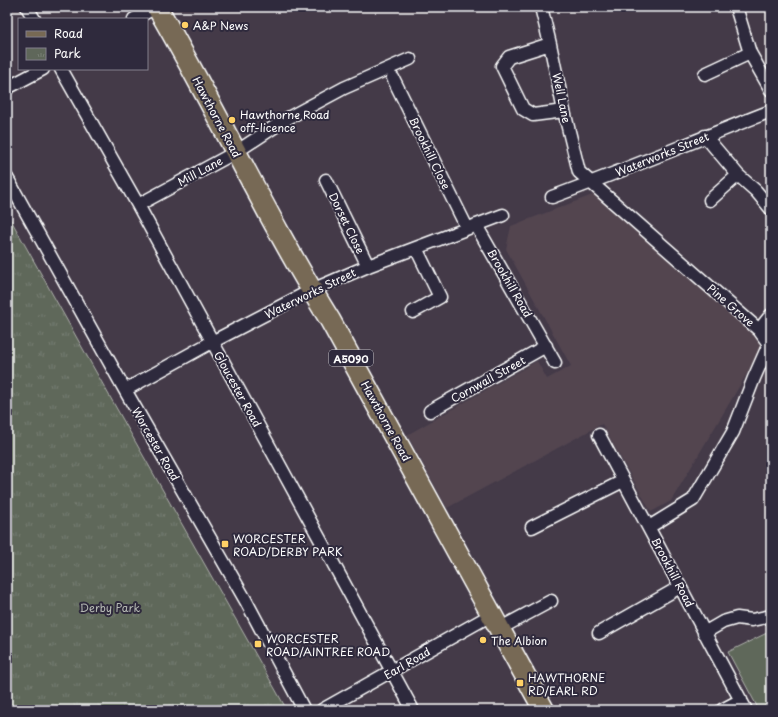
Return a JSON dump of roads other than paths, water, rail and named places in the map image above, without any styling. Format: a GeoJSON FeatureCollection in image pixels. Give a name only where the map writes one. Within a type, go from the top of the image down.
{"type":"FeatureCollection","features":[{"type":"Feature","properties":{"kind":"main road","name":"Hawthorne Road"},"geometry":{"type":"LineString","coordinates":[[156,7],[181,49],[236,152],[544,710]]}},
{"type":"Feature","properties":{"kind":"street"},"geometry":{"type":"LineString","coordinates":[[27,7],[33,18]]}},
{"type":"Feature","properties":{"kind":"street"},"geometry":{"type":"LineString","coordinates":[[136,18],[156,7]]}},
{"type":"Feature","properties":{"kind":"street","name":"Well Lane"},"geometry":{"type":"LineString","coordinates":[[541,7],[579,172],[592,183]]}},
{"type":"Feature","properties":{"kind":"street"},"geometry":{"type":"LineString","coordinates":[[736,7],[750,53],[771,90]]}},
{"type":"Feature","properties":{"kind":"street"},"geometry":{"type":"LineString","coordinates":[[550,44],[509,57],[502,66],[523,109],[533,115],[564,111]]}},
{"type":"Feature","properties":{"kind":"street"},"geometry":{"type":"LineString","coordinates":[[705,74],[750,53]]}},
{"type":"Feature","properties":{"kind":"street","name":"Mill Lane"},"geometry":{"type":"LineString","coordinates":[[138,205],[236,152],[288,118],[344,88],[410,59]]}},
{"type":"Feature","properties":{"kind":"street"},"geometry":{"type":"LineString","coordinates":[[7,88],[41,70]]}},
{"type":"Feature","properties":{"kind":"street","name":"Gloucester Road"},"geometry":{"type":"LineString","coordinates":[[62,70],[138,205],[413,710]]}},
{"type":"Feature","properties":{"kind":"street","name":"Brookhill Close"},"geometry":{"type":"LineString","coordinates":[[393,78],[471,227]]}},
{"type":"Feature","properties":{"kind":"street","name":"Waterworks Street"},"geometry":{"type":"LineString","coordinates":[[552,197],[592,183],[705,136],[771,111]]}},
{"type":"Feature","properties":{"kind":"street"},"geometry":{"type":"LineString","coordinates":[[705,136],[738,175],[756,191],[771,209]]}},
{"type":"Feature","properties":{"kind":"street"},"geometry":{"type":"LineString","coordinates":[[710,200],[738,175]]}},
{"type":"Feature","properties":{"kind":"street","name":"Worcester Road"},"geometry":{"type":"LineString","coordinates":[[7,178],[125,390],[246,601],[304,710]]}},
{"type":"Feature","properties":{"kind":"street","name":"Dorset Close"},"geometry":{"type":"LineString","coordinates":[[326,180],[368,266]]}},
{"type":"Feature","properties":{"kind":"street","name":"Pine Grove"},"geometry":{"type":"LineString","coordinates":[[592,183],[759,330],[770,344],[754,378],[733,432],[693,500],[649,527]]}},
{"type":"Feature","properties":{"kind":"street","name":"Waterworks Street"},"geometry":{"type":"LineString","coordinates":[[125,390],[212,342],[312,290],[368,266],[503,215]]}},
{"type":"Feature","properties":{"kind":"street","name":"Brookhill Road"},"geometry":{"type":"LineString","coordinates":[[471,227],[546,346],[555,363]]}},
{"type":"Feature","properties":{"kind":"street"},"geometry":{"type":"LineString","coordinates":[[413,312],[440,297],[416,248]]}},
{"type":"Feature","properties":{"kind":"street"},"geometry":{"type":"LineString","coordinates":[[759,330],[771,316]]}},
{"type":"Feature","properties":{"kind":"street","name":"Cornwall Street"},"geometry":{"type":"LineString","coordinates":[[430,411],[546,346]]}},
{"type":"Feature","properties":{"kind":"street","name":"Brookhill Road"},"geometry":{"type":"LineString","coordinates":[[599,435],[743,705]]}},
{"type":"Feature","properties":{"kind":"street"},"geometry":{"type":"LineString","coordinates":[[532,527],[623,480]]}},
{"type":"Feature","properties":{"kind":"street"},"geometry":{"type":"LineString","coordinates":[[599,633],[680,587]]}},
{"type":"Feature","properties":{"kind":"street","name":"Earl Road"},"geometry":{"type":"LineString","coordinates":[[322,710],[392,671],[495,622],[551,601]]}},
{"type":"Feature","properties":{"kind":"street"},"geometry":{"type":"LineString","coordinates":[[704,633],[723,622],[737,618],[752,620],[771,616]]}},
{"type":"Feature","properties":{"kind":"street"},"geometry":{"type":"LineString","coordinates":[[722,710],[743,705]]}},
{"type":"Feature","properties":{"kind":"place","name":"A&P News"},"geometry":{"type":"Point","coordinates":[185,25]}},
{"type":"Feature","properties":{"kind":"place","name":"Hawthorne Road off-licence"},"geometry":{"type":"Point","coordinates":[232,120]}},
{"type":"Feature","properties":{"kind":"place","name":"WORCESTER ROAD/DERBY PARK"},"geometry":{"type":"Point","coordinates":[225,544]}},
{"type":"Feature","properties":{"kind":"place","name":"The Albion"},"geometry":{"type":"Point","coordinates":[483,640]}},
{"type":"Feature","properties":{"kind":"place","name":"WORCESTER ROAD/AINTREE ROAD"},"geometry":{"type":"Point","coordinates":[258,644]}},
{"type":"Feature","properties":{"kind":"place","name":"HAWTHORNE RD/EARL RD"},"geometry":{"type":"Point","coordinates":[520,683]}},
{"type":"Feature","properties":{"kind":"park label","name":"Derby Park"},"geometry":{"type":"Point","coordinates":[110,607]}}]}
